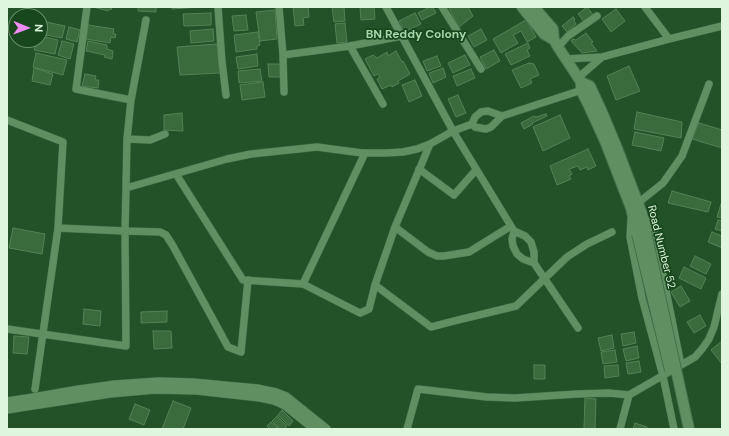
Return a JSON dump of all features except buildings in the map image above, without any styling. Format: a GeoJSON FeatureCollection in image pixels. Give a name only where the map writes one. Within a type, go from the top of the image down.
{"type":"FeatureCollection","features":[{"type":"Feature","properties":{"kind":"main road","name":"Road Number 52"},"geometry":{"type":"LineString","coordinates":[[522,7],[544,34],[556,44],[583,84],[617,148],[642,233],[689,429]]}},
{"type":"Feature","properties":{"kind":"main road","name":"Road Number 52"},"geometry":{"type":"LineString","coordinates":[[534,7],[553,29],[556,44]]}},
{"type":"Feature","properties":{"kind":"main road","name":"Road Number 52"},"geometry":{"type":"LineString","coordinates":[[635,206],[642,214],[642,233],[682,429]]}},
{"type":"Feature","properties":{"kind":"street"},"geometry":{"type":"LineString","coordinates":[[87,7],[76,88],[131,100]]}},
{"type":"Feature","properties":{"kind":"street"},"geometry":{"type":"LineString","coordinates":[[218,7],[226,95]]}},
{"type":"Feature","properties":{"kind":"street"},"geometry":{"type":"LineString","coordinates":[[279,7],[284,92]]}},
{"type":"Feature","properties":{"kind":"street"},"geometry":{"type":"LineString","coordinates":[[386,7],[453,131],[476,170],[512,229],[525,236],[531,242],[534,252],[534,263],[578,328]]}},
{"type":"Feature","properties":{"kind":"street"},"geometry":{"type":"LineString","coordinates":[[442,7],[481,68]]}},
{"type":"Feature","properties":{"kind":"street"},"geometry":{"type":"LineString","coordinates":[[645,7],[669,39]]}},
{"type":"Feature","properties":{"kind":"street"},"geometry":{"type":"LineString","coordinates":[[556,44],[597,16]]}},
{"type":"Feature","properties":{"kind":"street"},"geometry":{"type":"LineString","coordinates":[[7,328],[126,346],[125,231],[127,139],[131,100],[146,20]]}},
{"type":"Feature","properties":{"kind":"street"},"geometry":{"type":"LineString","coordinates":[[566,59],[602,58],[722,26]]}},
{"type":"Feature","properties":{"kind":"street"},"geometry":{"type":"LineString","coordinates":[[283,56],[350,46],[402,36]]}},
{"type":"Feature","properties":{"kind":"street"},"geometry":{"type":"LineString","coordinates":[[350,46],[383,104]]}},
{"type":"Feature","properties":{"kind":"street"},"geometry":{"type":"LineString","coordinates":[[472,124],[475,127],[486,129],[491,127],[502,116],[583,84],[602,58]]}},
{"type":"Feature","properties":{"kind":"street"},"geometry":{"type":"LineString","coordinates":[[674,429],[642,298],[630,237],[635,206],[662,183],[682,156],[709,84]]}},
{"type":"Feature","properties":{"kind":"street"},"geometry":{"type":"LineString","coordinates":[[126,188],[227,159],[251,154],[317,147],[365,153],[403,152],[430,144],[453,131],[472,124],[475,117],[481,112],[488,111],[502,116]]}},
{"type":"Feature","properties":{"kind":"street"},"geometry":{"type":"LineString","coordinates":[[7,120],[63,142],[58,228],[35,389]]}},
{"type":"Feature","properties":{"kind":"street"},"geometry":{"type":"LineString","coordinates":[[127,139],[150,140],[165,134]]}},
{"type":"Feature","properties":{"kind":"street"},"geometry":{"type":"LineString","coordinates":[[176,174],[244,280],[303,284],[360,314],[369,309],[375,285],[395,227],[430,144]]}},
{"type":"Feature","properties":{"kind":"street"},"geometry":{"type":"LineString","coordinates":[[303,284],[365,153]]}},
{"type":"Feature","properties":{"kind":"street"},"geometry":{"type":"LineString","coordinates":[[419,169],[454,195],[476,170]]}},
{"type":"Feature","properties":{"kind":"street"},"geometry":{"type":"LineString","coordinates":[[642,214],[654,231],[681,365]]}},
{"type":"Feature","properties":{"kind":"street"},"geometry":{"type":"LineString","coordinates":[[395,227],[428,252],[437,256],[469,252],[512,229]]}},
{"type":"Feature","properties":{"kind":"street"},"geometry":{"type":"LineString","coordinates":[[58,228],[160,232],[166,235],[228,347],[241,352],[248,280]]}},
{"type":"Feature","properties":{"kind":"street"},"geometry":{"type":"LineString","coordinates":[[512,229],[513,246],[517,254],[523,259],[534,263]]}},
{"type":"Feature","properties":{"kind":"street"},"geometry":{"type":"LineString","coordinates":[[375,285],[431,327],[454,320],[516,306],[567,257],[587,244],[612,232]]}},
{"type":"Feature","properties":{"kind":"street"},"geometry":{"type":"LineString","coordinates":[[407,429],[418,389],[487,397],[515,398],[610,393],[629,395],[695,357],[708,340],[720,315],[722,294]]}},
{"type":"Feature","properties":{"kind":"street"},"geometry":{"type":"LineString","coordinates":[[7,402],[115,385],[158,382],[193,383],[257,389],[281,395],[286,397],[326,429]]}},
{"type":"Feature","properties":{"kind":"street"},"geometry":{"type":"LineString","coordinates":[[7,409],[116,392],[155,389],[196,390],[254,396],[274,400],[285,405],[315,429]]}},
{"type":"Feature","properties":{"kind":"street"},"geometry":{"type":"LineString","coordinates":[[620,429],[629,395]]}},
{"type":"Feature","properties":{"kind":"district","name":"BN Reddy Colony"},"geometry":{"type":"Point","coordinates":[416,35]}}]}
